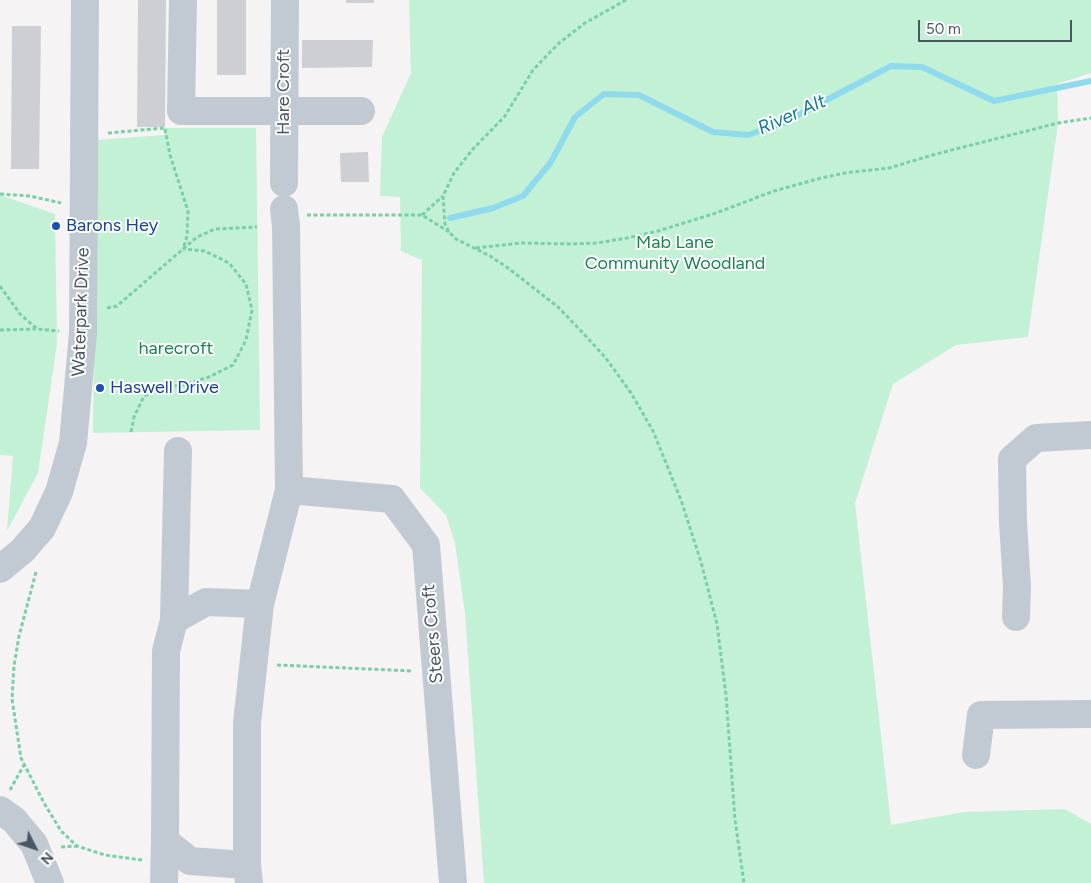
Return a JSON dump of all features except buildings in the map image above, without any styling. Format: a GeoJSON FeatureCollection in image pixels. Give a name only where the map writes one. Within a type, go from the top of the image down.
{"type":"FeatureCollection","features":[{"type":"Feature","properties":{"kind":"street","name":"Waterpark Drive"},"geometry":{"type":"LineString","coordinates":[[0,569],[22,551],[42,528],[59,492],[73,444],[83,333],[85,0]]}},
{"type":"Feature","properties":{"kind":"street"},"geometry":{"type":"LineString","coordinates":[[182,0],[173,120],[284,112],[362,111]]}},
{"type":"Feature","properties":{"kind":"street","name":"Hare Croft"},"geometry":{"type":"LineString","coordinates":[[284,202],[285,0]]}},
{"type":"Feature","properties":{"kind":"street"},"geometry":{"type":"LineString","coordinates":[[178,451],[174,620],[166,651],[165,861],[190,861],[248,874],[247,723],[260,604],[289,490],[286,226],[284,202]]}},
{"type":"Feature","properties":{"kind":"street"},"geometry":{"type":"LineString","coordinates":[[1016,617],[1017,586],[1013,523],[1012,459],[1036,438],[1091,435]]}},
{"type":"Feature","properties":{"kind":"street","name":"Steers Croft"},"geometry":{"type":"LineString","coordinates":[[289,490],[392,499],[426,545],[453,883]]}},
{"type":"Feature","properties":{"kind":"street"},"geometry":{"type":"LineString","coordinates":[[174,620],[206,602],[260,604]]}},
{"type":"Feature","properties":{"kind":"street"},"geometry":{"type":"LineString","coordinates":[[976,755],[981,715],[1091,714]]}},
{"type":"Feature","properties":{"kind":"street"},"geometry":{"type":"LineString","coordinates":[[0,810],[14,820],[34,844],[50,883]]}},
{"type":"Feature","properties":{"kind":"path"},"geometry":{"type":"LineString","coordinates":[[422,215],[443,196],[462,161],[505,116],[533,70],[545,56],[585,23],[626,0]]}},
{"type":"Feature","properties":{"kind":"path"},"geometry":{"type":"LineString","coordinates":[[475,248],[521,243],[597,243],[628,238],[658,231],[774,191],[821,178],[889,168],[1050,125],[1091,118]]}},
{"type":"Feature","properties":{"kind":"path"},"geometry":{"type":"LineString","coordinates":[[85,135],[173,120],[170,155],[188,211],[187,236],[183,249]]}},
{"type":"Feature","properties":{"kind":"path"},"geometry":{"type":"LineString","coordinates":[[0,194],[30,196],[84,208]]}},
{"type":"Feature","properties":{"kind":"path"},"geometry":{"type":"LineString","coordinates":[[443,196],[445,224],[449,232]]}},
{"type":"Feature","properties":{"kind":"path"},"geometry":{"type":"LineString","coordinates":[[284,202],[422,215],[449,232],[456,239],[475,248],[526,281],[558,308],[605,357],[630,393],[642,411],[660,448],[681,500],[701,562],[717,624],[726,695],[735,820],[744,883]]}},
{"type":"Feature","properties":{"kind":"path"},"geometry":{"type":"LineString","coordinates":[[102,309],[117,306],[197,237],[215,229],[257,227]]}},
{"type":"Feature","properties":{"kind":"path"},"geometry":{"type":"LineString","coordinates":[[131,432],[134,417],[144,396],[164,387],[184,385],[209,378],[233,365],[246,340],[252,310],[246,284],[230,263],[205,251],[183,249]]}},
{"type":"Feature","properties":{"kind":"path"},"geometry":{"type":"LineString","coordinates":[[0,286],[20,314],[37,329]]}},
{"type":"Feature","properties":{"kind":"path"},"geometry":{"type":"LineString","coordinates":[[0,330],[37,329],[83,333]]}},
{"type":"Feature","properties":{"kind":"path"},"geometry":{"type":"LineString","coordinates":[[38,566],[32,583],[14,666],[12,699],[21,758],[44,804],[61,831],[78,846],[105,855],[165,861]]}},
{"type":"Feature","properties":{"kind":"path"},"geometry":{"type":"LineString","coordinates":[[254,664],[436,672]]}},
{"type":"Feature","properties":{"kind":"green space","name":"Mab Lane Community Woodland"},"geometry":{"type":"Polygon","coordinates":[[[409,0],[1091,0],[1091,73],[1057,84],[1058,123],[1028,337],[956,345],[893,384],[855,503],[891,825],[964,812],[1065,809],[1091,824],[1091,883],[484,883],[465,613],[455,543],[446,515],[420,488],[422,260],[401,251],[400,197],[380,196],[382,137],[411,73],[409,0]]]}},
{"type":"Feature","properties":{"kind":"green space","name":"harecroft"},"geometry":{"type":"Polygon","coordinates":[[[165,128],[256,128],[260,430],[93,433],[96,140],[164,135],[165,128]]]}},
{"type":"Feature","properties":{"kind":"green space"},"geometry":{"type":"Polygon","coordinates":[[[0,195],[55,214],[57,344],[38,473],[7,531],[13,456],[0,455],[0,195]]]}},
{"type":"Feature","properties":{"kind":"waterway","name":"River Alt"},"geometry":{"type":"LineString","coordinates":[[450,218],[493,208],[523,196],[551,162],[575,117],[604,94],[639,95],[713,132],[748,135],[783,123],[891,66],[922,67],[994,101],[1091,81]]}},
{"type":"Feature","properties":{"kind":"place","name":"Barons Hey"},"geometry":{"type":"Point","coordinates":[56,226]}},
{"type":"Feature","properties":{"kind":"place","name":"Haswell Drive"},"geometry":{"type":"Point","coordinates":[100,388]}}]}
